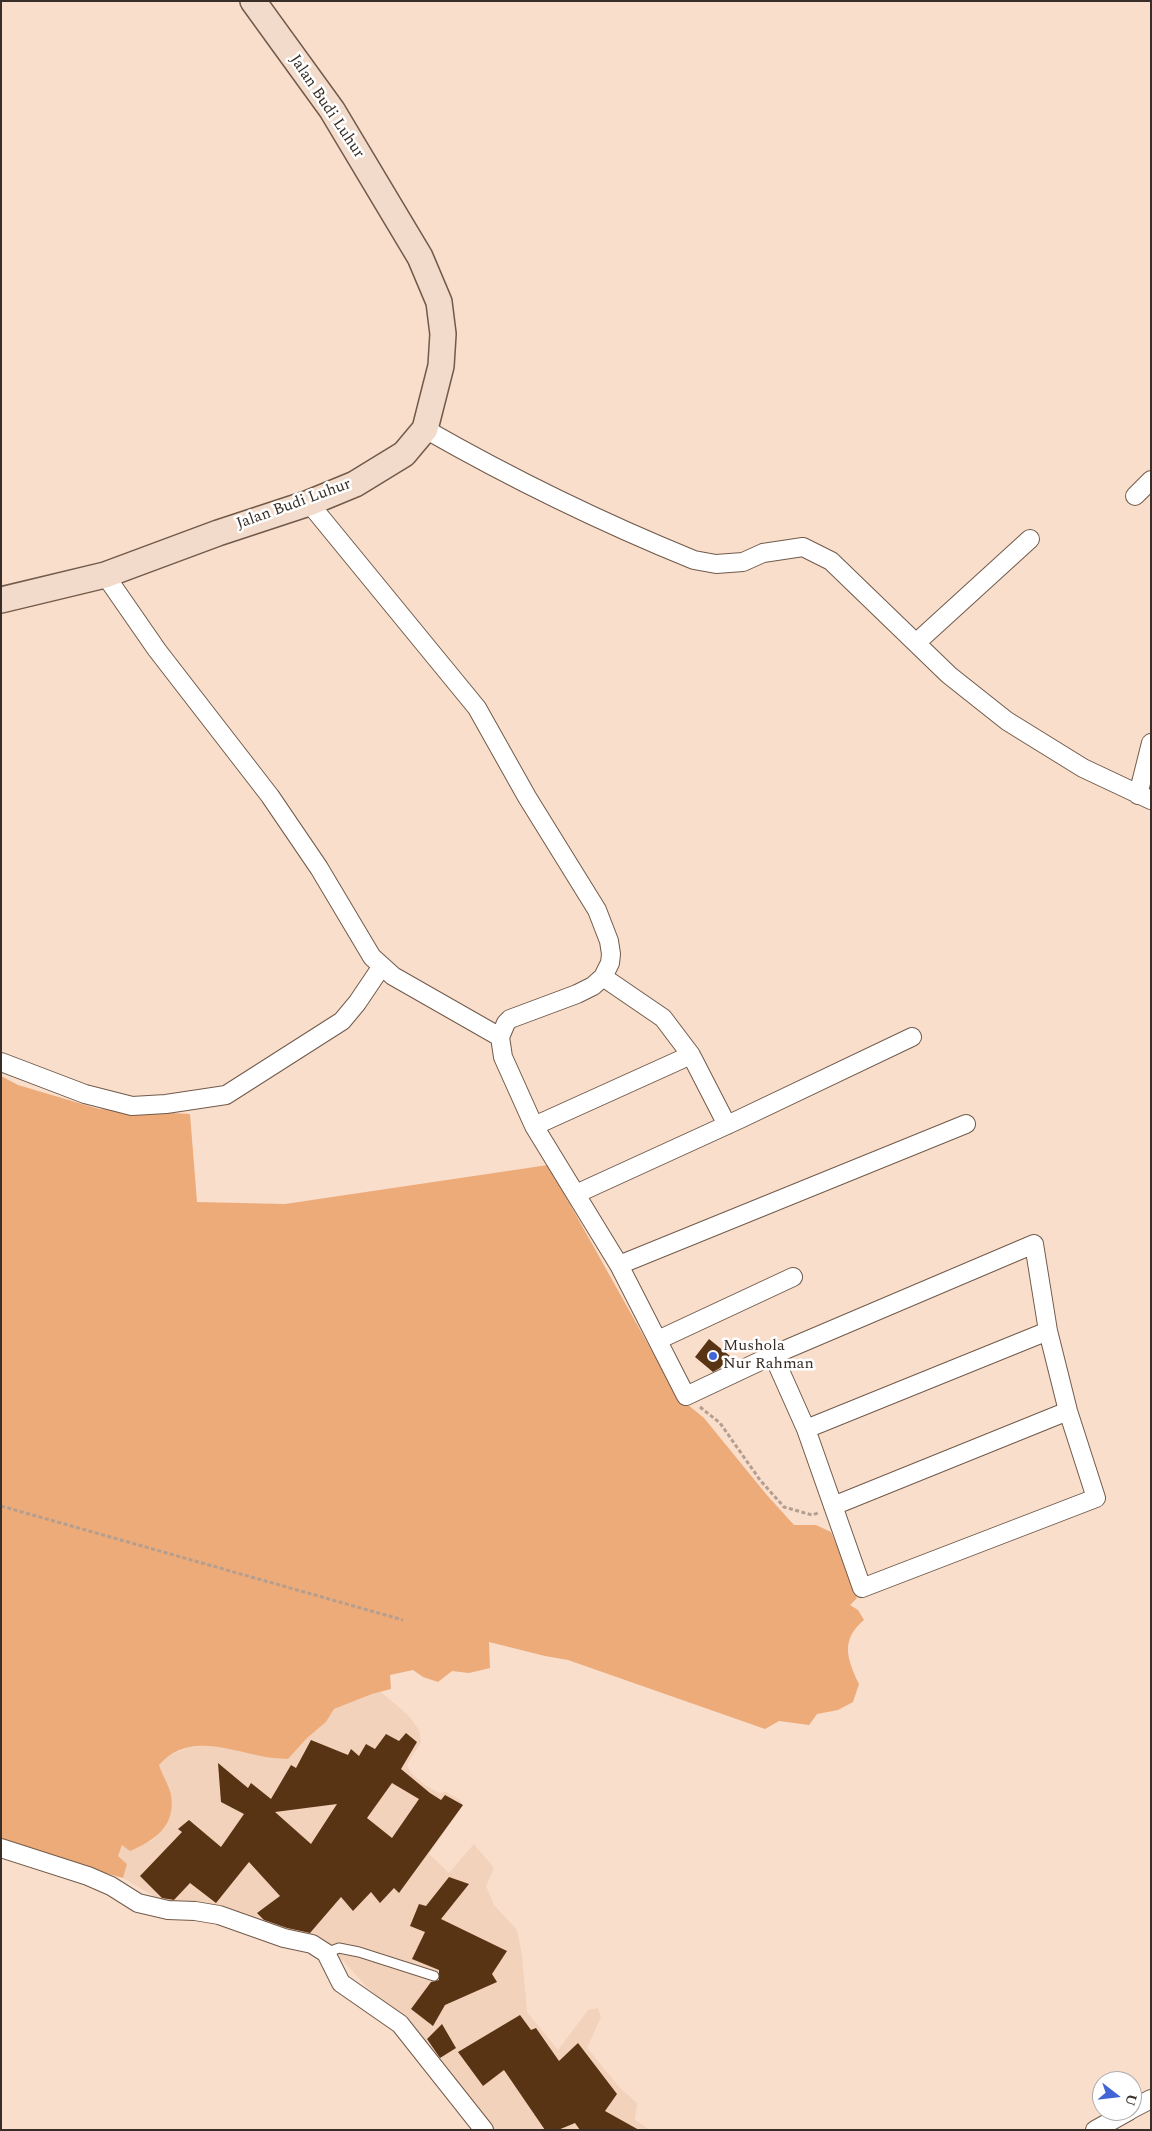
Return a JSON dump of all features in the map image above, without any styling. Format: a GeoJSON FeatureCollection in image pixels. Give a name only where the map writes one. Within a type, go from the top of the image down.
{"type":"FeatureCollection","features":[{"type":"Feature","properties":{"kind":"main road","name":"Jalan Budi Luhur"},"geometry":{"type":"LineString","coordinates":[[1,600],[105,575],[218,533],[309,503],[355,484],[404,454],[425,429],[442,366],[443,334],[439,302],[420,257],[332,110],[254,1]]}},
{"type":"Feature","properties":{"kind":"street"},"geometry":{"type":"LineString","coordinates":[[425,429],[524,482],[694,560],[716,564],[743,562],[763,553],[803,547],[816,552],[831,561],[949,675],[1007,721],[1082,768],[1144,798],[1151,743]]}},
{"type":"Feature","properties":{"kind":"street"},"geometry":{"type":"LineString","coordinates":[[1135,496],[1151,480]]}},
{"type":"Feature","properties":{"kind":"street"},"geometry":{"type":"LineString","coordinates":[[309,503],[478,708],[527,797],[597,910],[609,941],[611,954],[607,971],[603,978],[593,986],[577,994],[510,1019],[500,1037],[503,1057],[534,1126],[619,1265],[686,1396],[773,1355],[1034,1244],[1048,1331],[1068,1411],[1096,1498],[862,1588],[806,1429],[773,1355]]}},
{"type":"Feature","properties":{"kind":"street"},"geometry":{"type":"LineString","coordinates":[[916,643],[1030,539]]}},
{"type":"Feature","properties":{"kind":"street"},"geometry":{"type":"LineString","coordinates":[[105,575],[157,650],[270,796],[319,868],[372,957],[393,976],[500,1037]]}},
{"type":"Feature","properties":{"kind":"street"},"geometry":{"type":"LineString","coordinates":[[1,1062],[85,1094],[132,1106],[166,1104],[226,1095],[342,1021],[357,1003],[382,966]]}},
{"type":"Feature","properties":{"kind":"street"},"geometry":{"type":"LineString","coordinates":[[603,978],[663,1018],[691,1055],[727,1125]]}},
{"type":"Feature","properties":{"kind":"street"},"geometry":{"type":"LineString","coordinates":[[576,1194],[912,1037]]}},
{"type":"Feature","properties":{"kind":"street"},"geometry":{"type":"LineString","coordinates":[[534,1126],[691,1055]]}},
{"type":"Feature","properties":{"kind":"street"},"geometry":{"type":"LineString","coordinates":[[619,1265],[966,1124]]}},
{"type":"Feature","properties":{"kind":"street"},"geometry":{"type":"LineString","coordinates":[[658,1340],[793,1277]]}},
{"type":"Feature","properties":{"kind":"street"},"geometry":{"type":"LineString","coordinates":[[806,1429],[1048,1331]]}},
{"type":"Feature","properties":{"kind":"street"},"geometry":{"type":"LineString","coordinates":[[833,1506],[1068,1411]]}},
{"type":"Feature","properties":{"kind":"street"},"geometry":{"type":"LineString","coordinates":[[1,1848],[88,1876],[111,1886],[138,1903],[168,1910],[195,1910],[219,1915],[284,1938],[312,1944],[326,1953],[341,1983],[400,2024],[484,2130]]}},
{"type":"Feature","properties":{"kind":"street"},"geometry":{"type":"LineString","coordinates":[[1095,2130],[1111,2121]]}},
{"type":"Feature","properties":{"kind":"lane"},"geometry":{"type":"LineString","coordinates":[[326,1953],[339,1948],[359,1952],[434,1976]]}},
{"type":"Feature","properties":{"kind":"path"},"geometry":{"type":"LineString","coordinates":[[686,1396],[720,1423],[760,1480],[784,1506],[812,1515],[833,1506]]}},
{"type":"Feature","properties":{"kind":"path"},"geometry":{"type":"LineString","coordinates":[[1,1506],[403,1620]]}},
{"type":"Feature","properties":{"kind":"shaded area"},"geometry":{"type":"Polygon","coordinates":[[[1,1076],[18,1085],[99,1109],[190,1114],[197,1202],[285,1204],[548,1165],[677,1396],[704,1418],[794,1525],[816,1525],[831,1532],[857,1598],[850,1605],[858,1610],[864,1620],[856,1627],[849,1642],[849,1658],[859,1684],[853,1702],[838,1710],[817,1714],[809,1725],[779,1721],[765,1729],[568,1660],[489,1642],[490,1668],[469,1673],[452,1671],[438,1682],[423,1677],[413,1670],[390,1675],[391,1689],[372,1694],[334,1709],[326,1722],[307,1738],[288,1759],[264,1757],[207,1746],[194,1746],[170,1755],[159,1765],[171,1795],[172,1806],[167,1823],[155,1837],[130,1851],[122,1845],[118,1856],[127,1864],[123,1878],[59,1860],[1,1840],[1,1076]]]}},
{"type":"Feature","properties":{"kind":"shaded area"},"geometry":{"type":"Polygon","coordinates":[[[381,1692],[408,1715],[419,1730],[421,1742],[407,1765],[410,1772],[425,1785],[439,1793],[446,1792],[460,1800],[463,1805],[429,1854],[449,1873],[474,1844],[494,1868],[486,1886],[494,1905],[517,1930],[522,1955],[527,2012],[558,2050],[588,2010],[598,2008],[601,2017],[587,2048],[620,2088],[637,2103],[635,2120],[650,2130],[488,2130],[414,2033],[343,1961],[304,1939],[169,1905],[123,1878],[127,1864],[118,1856],[122,1845],[152,1841],[160,1831],[171,1795],[158,1765],[167,1756],[190,1747],[216,1745],[288,1759],[307,1738],[326,1722],[334,1709],[381,1692]]]}},
{"type":"Feature","properties":{"kind":"building","name":"Mushola Nur Rahman"},"geometry":{"type":"Polygon","coordinates":[[[709,1339],[730,1356],[720,1368],[713,1372],[695,1357],[709,1339]]]}},
{"type":"Feature","properties":{"kind":"building"},"geometry":{"type":"Polygon","coordinates":[[[406,1733],[417,1742],[401,1769],[441,1800],[445,1795],[463,1805],[399,1893],[394,1888],[380,1903],[371,1892],[353,1911],[341,1897],[310,1933],[264,1920],[257,1913],[280,1896],[249,1862],[216,1903],[190,1883],[174,1900],[162,1898],[140,1876],[182,1832],[178,1829],[189,1820],[221,1847],[244,1814],[221,1802],[218,1763],[248,1788],[251,1783],[271,1799],[291,1765],[296,1768],[311,1740],[348,1755],[351,1749],[359,1756],[366,1744],[375,1749],[386,1734],[399,1741],[406,1733]],[[392,1783],[367,1818],[392,1838],[419,1799],[392,1783]],[[337,1804],[275,1812],[311,1844],[337,1804]]]}},
{"type":"Feature","properties":{"kind":"building"},"geometry":{"type":"Polygon","coordinates":[[[449,1877],[469,1884],[441,1919],[507,1951],[492,1974],[497,1982],[445,2005],[433,2026],[411,2009],[431,1982],[439,1980],[439,1970],[412,1959],[425,1932],[410,1926],[419,1904],[426,1906],[449,1877]]]}},
{"type":"Feature","properties":{"kind":"building"},"geometry":{"type":"Polygon","coordinates":[[[520,2015],[531,2030],[536,2028],[559,2061],[578,2043],[617,2094],[605,2111],[639,2130],[580,2130],[575,2123],[558,2130],[545,2130],[504,2070],[483,2086],[458,2052],[520,2015]]]}},
{"type":"Feature","properties":{"kind":"building"},"geometry":{"type":"Polygon","coordinates":[[[442,2024],[456,2048],[440,2058],[427,2039],[442,2024]]]}},
{"type":"Feature","properties":{"kind":"place","name":"Mushola Nur Rahman"},"geometry":{"type":"Point","coordinates":[713,1356]}}]}
